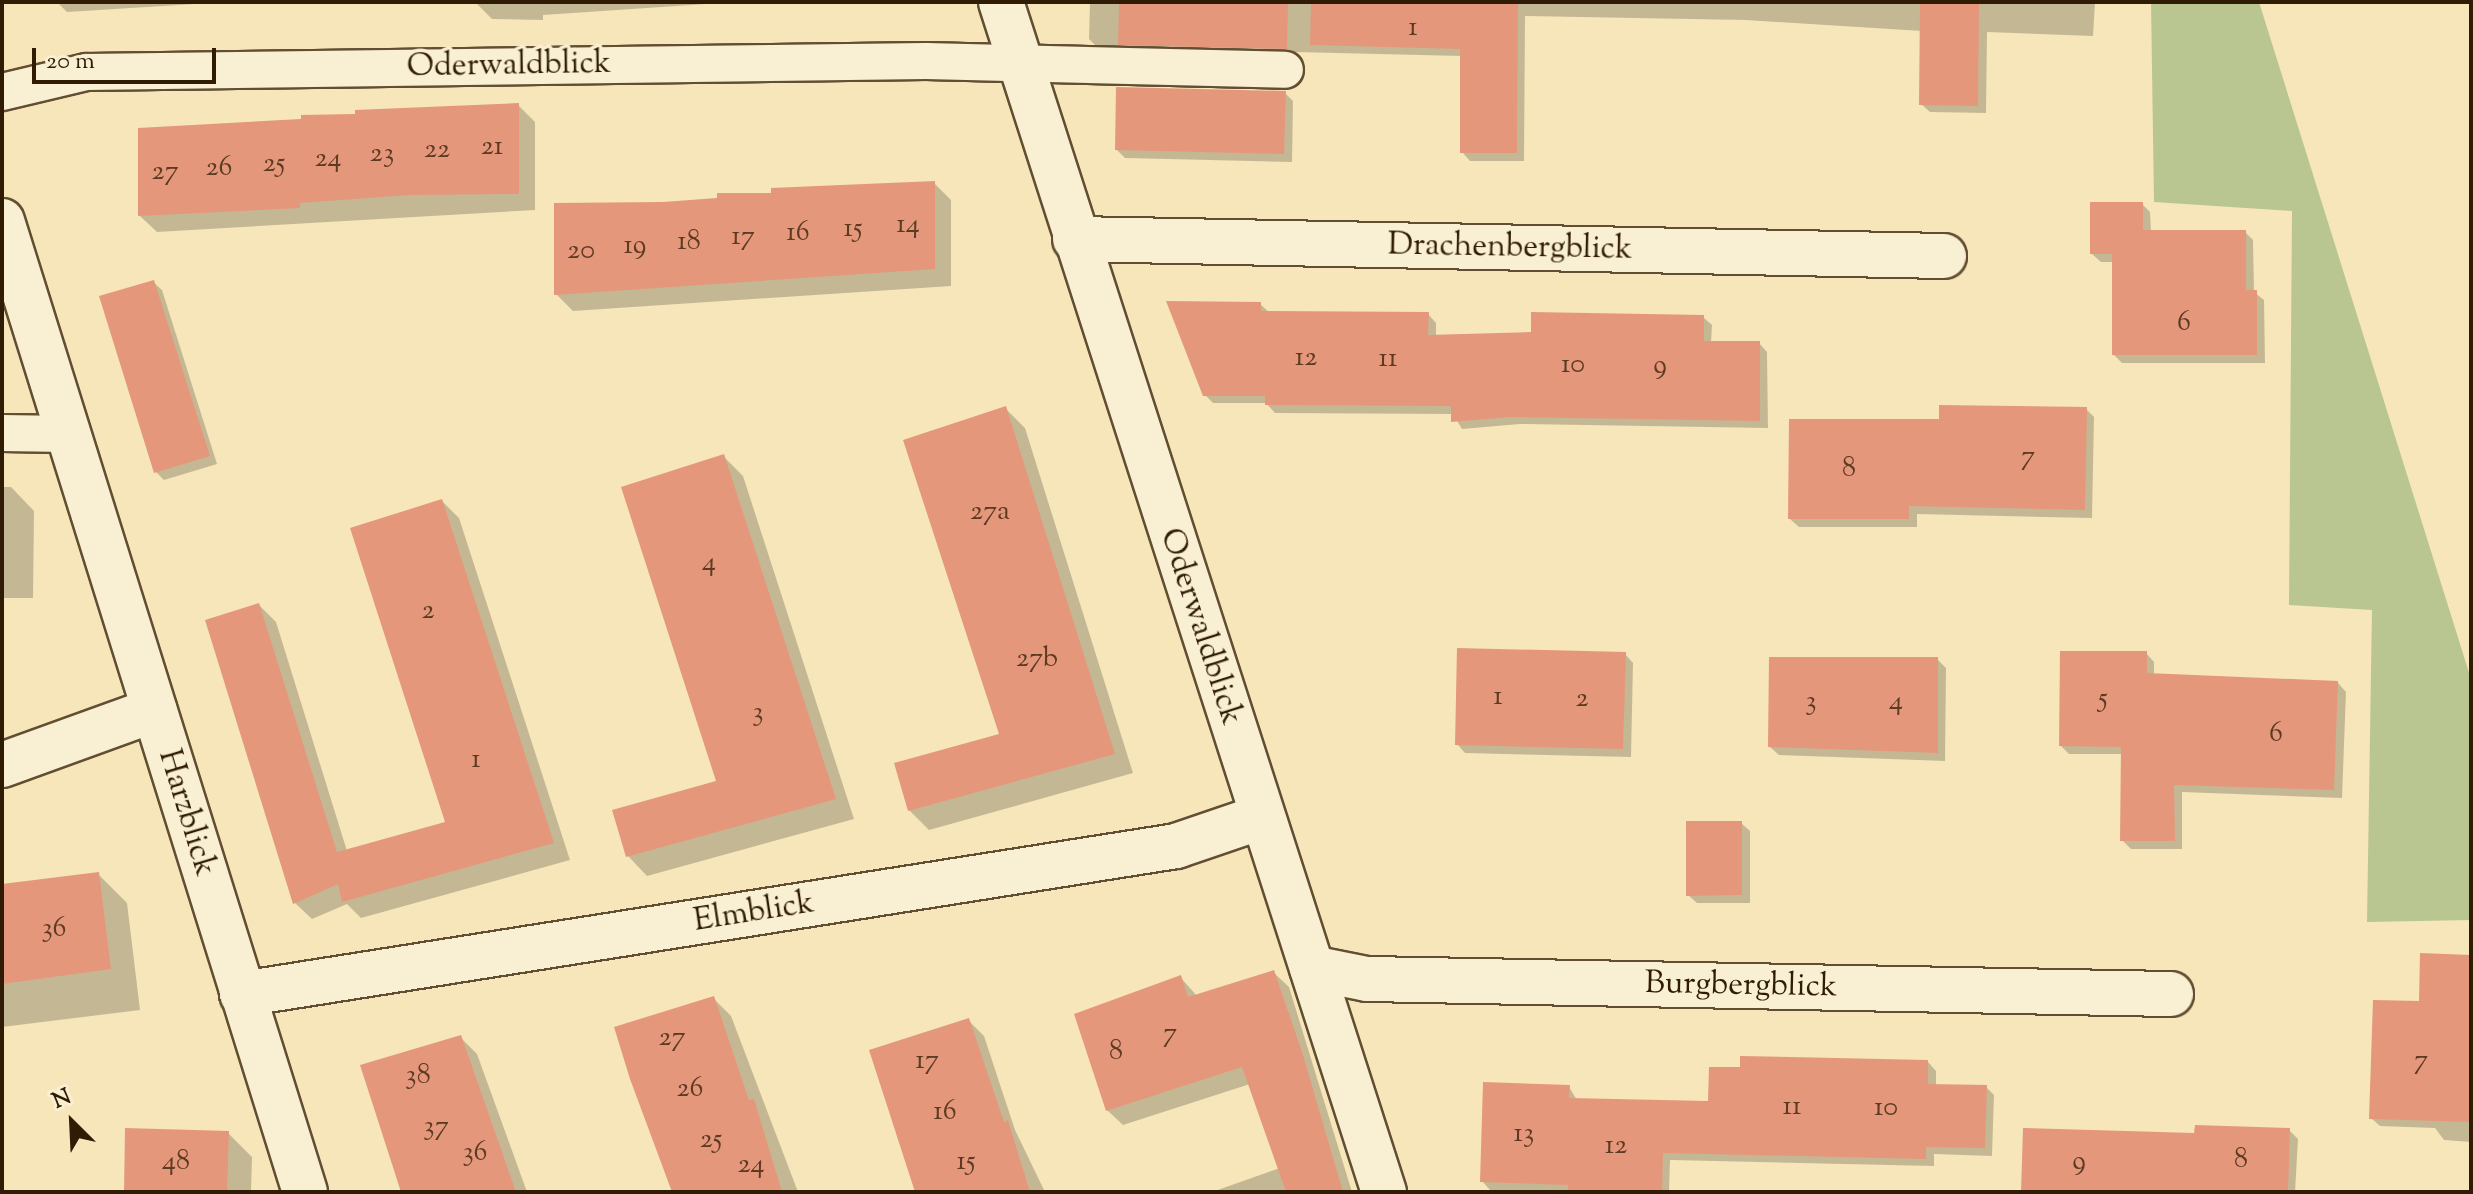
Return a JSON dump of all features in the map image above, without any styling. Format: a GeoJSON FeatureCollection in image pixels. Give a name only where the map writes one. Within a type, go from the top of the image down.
{"type":"FeatureCollection","features":[{"type":"Feature","properties":{"kind":"street","name":"Oderwaldblick"},"geometry":{"type":"LineString","coordinates":[[1001,2],[1384,1192]]}},
{"type":"Feature","properties":{"kind":"street","name":"Harzblick"},"geometry":{"type":"LineString","coordinates":[[2,221],[305,1192]]}},
{"type":"Feature","properties":{"kind":"street","name":"Drachenbergblick"},"geometry":{"type":"LineString","coordinates":[[1075,239],[1944,256]]}},
{"type":"Feature","properties":{"kind":"street"},"geometry":{"type":"LineString","coordinates":[[2,765],[154,710]]}},
{"type":"Feature","properties":{"kind":"street","name":"Elmblick"},"geometry":{"type":"LineString","coordinates":[[242,994],[1156,849],[1261,817]]}},
{"type":"Feature","properties":{"kind":"street","name":"Burgbergblick"},"geometry":{"type":"LineString","coordinates":[[1312,968],[1367,979],[2171,994]]}},
{"type":"Feature","properties":{"kind":"lane"},"geometry":{"type":"LineString","coordinates":[[1019,61],[1285,70]]}},
{"type":"Feature","properties":{"kind":"lane","name":"Oderwaldblick"},"geometry":{"type":"LineString","coordinates":[[2,92],[86,72],[1019,61]]}},
{"type":"Feature","properties":{"kind":"lane"},"geometry":{"type":"LineString","coordinates":[[2,433],[68,434]]}},
{"type":"Feature","properties":{"kind":"green space"},"geometry":{"type":"Polygon","coordinates":[[[2151,2],[2259,2],[2471,679],[2471,920],[2367,922],[2372,610],[2289,605],[2292,211],[2154,202],[2151,2]]]}},
{"type":"Feature","properties":{"kind":"building"},"geometry":{"type":"Polygon","coordinates":[[[1119,2],[1288,2],[1287,49],[1118,45],[1119,2]]]}},
{"type":"Feature","properties":{"kind":"building"},"geometry":{"type":"Polygon","coordinates":[[[1311,2],[1518,2],[1517,153],[1460,153],[1460,49],[1310,45],[1311,2]]]}},
{"type":"Feature","properties":{"kind":"building"},"geometry":{"type":"Polygon","coordinates":[[[1920,2],[1979,2],[1978,106],[1919,105],[1920,2]]]}},
{"type":"Feature","properties":{"kind":"building"},"geometry":{"type":"Polygon","coordinates":[[[1116,87],[1286,91],[1284,154],[1115,150],[1116,87]]]}},
{"type":"Feature","properties":{"kind":"building"},"geometry":{"type":"Polygon","coordinates":[[[519,103],[519,194],[409,195],[300,203],[300,208],[138,216],[138,128],[301,119],[301,115],[355,114],[355,110],[519,103]]]}},
{"type":"Feature","properties":{"kind":"building"},"geometry":{"type":"Polygon","coordinates":[[[935,181],[935,269],[554,295],[554,203],[663,202],[717,198],[717,193],[771,193],[771,188],[935,181]]]}},
{"type":"Feature","properties":{"kind":"building"},"geometry":{"type":"Polygon","coordinates":[[[2090,202],[2143,202],[2143,230],[2246,230],[2246,290],[2257,290],[2257,355],[2112,355],[2112,254],[2090,254],[2090,202]]]}},
{"type":"Feature","properties":{"kind":"building"},"geometry":{"type":"Polygon","coordinates":[[[154,280],[210,456],[154,473],[99,296],[154,280]]]}},
{"type":"Feature","properties":{"kind":"building"},"geometry":{"type":"Polygon","coordinates":[[[1166,301],[1261,302],[1261,311],[1429,312],[1428,335],[1531,332],[1531,312],[1704,315],[1704,341],[1760,341],[1760,421],[1510,417],[1451,422],[1451,406],[1265,405],[1265,396],[1203,396],[1166,301]]]}},
{"type":"Feature","properties":{"kind":"building"},"geometry":{"type":"Polygon","coordinates":[[[1939,405],[2087,407],[2085,510],[1909,506],[1909,519],[1788,519],[1789,419],[1939,419],[1939,405]]]}},
{"type":"Feature","properties":{"kind":"building"},"geometry":{"type":"Polygon","coordinates":[[[1006,406],[1115,754],[908,811],[894,763],[999,734],[903,440],[1006,406]]]}},
{"type":"Feature","properties":{"kind":"building"},"geometry":{"type":"Polygon","coordinates":[[[724,454],[836,799],[626,857],[612,810],[716,781],[621,487],[724,454]]]}},
{"type":"Feature","properties":{"kind":"building"},"geometry":{"type":"Polygon","coordinates":[[[442,499],[554,843],[342,902],[338,884],[293,904],[205,620],[259,603],[337,852],[445,822],[350,528],[442,499]]]}},
{"type":"Feature","properties":{"kind":"building"},"geometry":{"type":"Polygon","coordinates":[[[1457,648],[1626,652],[1623,749],[1455,745],[1457,648]]]}},
{"type":"Feature","properties":{"kind":"building"},"geometry":{"type":"Polygon","coordinates":[[[2060,651],[2147,651],[2147,673],[2338,681],[2334,790],[2174,785],[2175,841],[2120,841],[2121,747],[2059,746],[2060,651]]]}},
{"type":"Feature","properties":{"kind":"building"},"geometry":{"type":"Polygon","coordinates":[[[1769,657],[1938,657],[1938,753],[1768,747],[1769,657]]]}},
{"type":"Feature","properties":{"kind":"building"},"geometry":{"type":"Polygon","coordinates":[[[1686,821],[1742,821],[1742,895],[1686,896],[1686,821]]]}},
{"type":"Feature","properties":{"kind":"building"},"geometry":{"type":"Polygon","coordinates":[[[99,872],[111,969],[2,984],[2,884],[99,872]]]}},
{"type":"Feature","properties":{"kind":"building"},"geometry":{"type":"Polygon","coordinates":[[[2420,953],[2471,955],[2471,1122],[2369,1119],[2373,1000],[2419,1001],[2420,953]]]}},
{"type":"Feature","properties":{"kind":"building"},"geometry":{"type":"Polygon","coordinates":[[[1274,970],[1303,1055],[1343,1192],[1286,1192],[1242,1067],[1106,1111],[1074,1014],[1181,975],[1188,997],[1274,970]]]}},
{"type":"Feature","properties":{"kind":"building"},"geometry":{"type":"Polygon","coordinates":[[[714,996],[749,1100],[754,1099],[782,1192],[672,1192],[630,1079],[614,1027],[714,996]]]}},
{"type":"Feature","properties":{"kind":"building"},"geometry":{"type":"Polygon","coordinates":[[[969,1018],[1004,1122],[1008,1120],[1030,1192],[915,1192],[869,1050],[969,1018]]]}},
{"type":"Feature","properties":{"kind":"building"},"geometry":{"type":"Polygon","coordinates":[[[461,1035],[516,1192],[401,1192],[360,1065],[461,1035]]]}},
{"type":"Feature","properties":{"kind":"building"},"geometry":{"type":"Polygon","coordinates":[[[1740,1056],[1928,1060],[1928,1084],[1987,1085],[1985,1148],[1926,1147],[1926,1159],[1663,1153],[1662,1192],[1568,1192],[1568,1185],[1480,1182],[1483,1082],[1570,1085],[1569,1098],[1708,1101],[1709,1067],[1740,1067],[1740,1056]]]}},
{"type":"Feature","properties":{"kind":"building"},"geometry":{"type":"Polygon","coordinates":[[[2195,1125],[2290,1128],[2288,1192],[2021,1192],[2023,1128],[2194,1133],[2195,1125]]]}},
{"type":"Feature","properties":{"kind":"building"},"geometry":{"type":"Polygon","coordinates":[[[125,1128],[229,1131],[227,1192],[124,1192],[125,1128]]]}}]}
